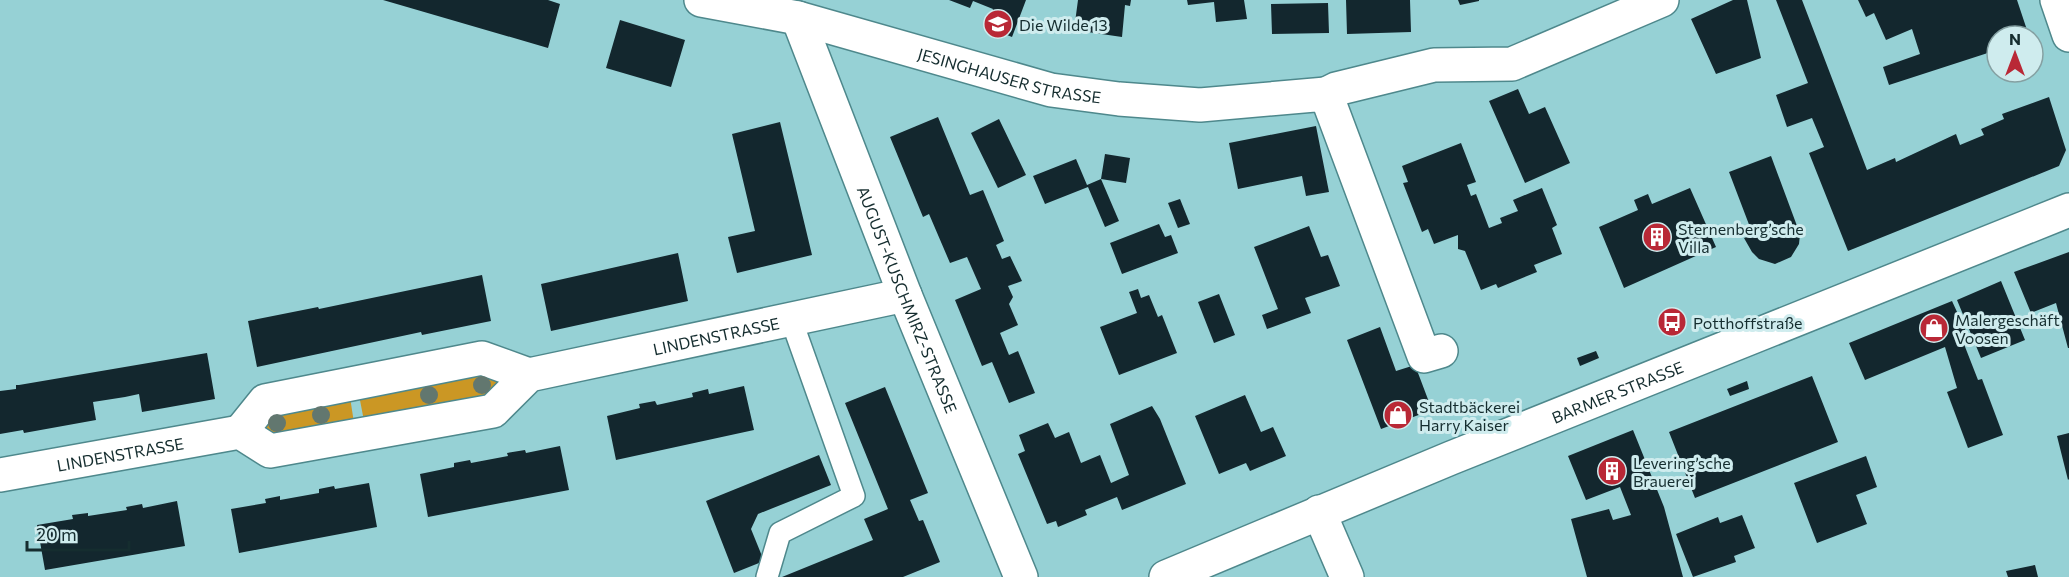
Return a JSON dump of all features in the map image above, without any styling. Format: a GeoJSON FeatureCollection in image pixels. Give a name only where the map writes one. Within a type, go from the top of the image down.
{"type":"FeatureCollection","features":[{"type":"Feature","properties":{"kind":"street","name":"JESINGHAUSER STRASSE"},"geometry":{"type":"LineString","coordinates":[[701,0],[798,18],[1051,90],[1200,105],[1326,94],[1336,89],[1434,65],[1512,64],[1662,0]]}},
{"type":"Feature","properties":{"kind":"street"},"geometry":{"type":"LineString","coordinates":[[2057,0],[2069,35]]}},
{"type":"Feature","properties":{"kind":"street","name":"AUGUST-KUSCHMIRZ-STRASSE"},"geometry":{"type":"LineString","coordinates":[[798,18],[905,295],[1021,577]]}},
{"type":"Feature","properties":{"kind":"street"},"geometry":{"type":"LineString","coordinates":[[1326,94],[1424,356],[1442,351]]}},
{"type":"Feature","properties":{"kind":"street","name":"BARMER STRASSE"},"geometry":{"type":"LineString","coordinates":[[1166,577],[1319,512],[2069,210]]}},
{"type":"Feature","properties":{"kind":"street","name":"LINDENSTRASSE"},"geometry":{"type":"LineString","coordinates":[[529,375],[905,295]]}},
{"type":"Feature","properties":{"kind":"street"},"geometry":{"type":"LineString","coordinates":[[482,358],[529,375],[494,411],[270,451],[240,432],[265,401],[428,368],[482,358]]}},
{"type":"Feature","properties":{"kind":"street","name":"LINDENSTRASSE"},"geometry":{"type":"LineString","coordinates":[[0,475],[240,432]]}},
{"type":"Feature","properties":{"kind":"street"},"geometry":{"type":"LineString","coordinates":[[1319,512],[1347,577]]}},
{"type":"Feature","properties":{"kind":"lane"},"geometry":{"type":"LineString","coordinates":[[767,577],[780,533],[854,496],[791,319]]}},
{"type":"Feature","properties":{"kind":"shaded area"},"geometry":{"type":"Polygon","coordinates":[[[480,372],[500,382],[489,396],[364,421],[359,395],[480,372]]]}},
{"type":"Feature","properties":{"kind":"shaded area"},"geometry":{"type":"Polygon","coordinates":[[[350,397],[354,423],[278,438],[261,434],[262,418],[350,397]]]}},
{"type":"Feature","properties":{"kind":"building"},"geometry":{"type":"Polygon","coordinates":[[[383,0],[548,0],[560,4],[548,48],[383,0]]]}},
{"type":"Feature","properties":{"kind":"building"},"geometry":{"type":"Polygon","coordinates":[[[949,0],[1026,0],[1012,37],[987,27],[993,9],[973,1],[970,8],[949,0]]]}},
{"type":"Feature","properties":{"kind":"building"},"geometry":{"type":"Polygon","coordinates":[[[1078,0],[1131,0],[1130,6],[1125,5],[1122,37],[1074,30],[1078,0]]]}},
{"type":"Feature","properties":{"kind":"building"},"geometry":{"type":"Polygon","coordinates":[[[1187,0],[1244,0],[1247,19],[1216,22],[1214,2],[1188,5],[1187,0]]]}},
{"type":"Feature","properties":{"kind":"building"},"geometry":{"type":"Polygon","coordinates":[[[1346,0],[1410,0],[1411,32],[1347,34],[1346,0]]]}},
{"type":"Feature","properties":{"kind":"building"},"geometry":{"type":"Polygon","coordinates":[[[1458,0],[1479,0],[1479,1],[1460,5],[1458,0]]]}},
{"type":"Feature","properties":{"kind":"building"},"geometry":{"type":"Polygon","coordinates":[[[1733,0],[1747,0],[1761,58],[1716,74],[1691,19],[1733,0]]]}},
{"type":"Feature","properties":{"kind":"building"},"geometry":{"type":"Polygon","coordinates":[[[1776,0],[1802,0],[1867,170],[1895,158],[1896,162],[1956,134],[1960,145],[1984,135],[1981,129],[2004,119],[2002,114],[2049,97],[2066,150],[2059,166],[1848,251],[1809,153],[1824,147],[1812,118],[1787,127],[1776,95],[1808,83],[1776,0]]]}},
{"type":"Feature","properties":{"kind":"building"},"geometry":{"type":"Polygon","coordinates":[[[1858,0],[2017,0],[2025,24],[1985,24],[1985,54],[1889,85],[1883,67],[1920,54],[1912,29],[1886,40],[1874,13],[1866,17],[1858,0]]]}},
{"type":"Feature","properties":{"kind":"building"},"geometry":{"type":"Polygon","coordinates":[[[1328,3],[1329,33],[1272,34],[1271,4],[1328,3]]]}},
{"type":"Feature","properties":{"kind":"building"},"geometry":{"type":"Polygon","coordinates":[[[620,20],[685,40],[671,87],[606,68],[620,20]]]}},
{"type":"Feature","properties":{"kind":"building"},"geometry":{"type":"Polygon","coordinates":[[[1518,89],[1529,114],[1545,107],[1570,163],[1525,183],[1489,101],[1518,89]]]}},
{"type":"Feature","properties":{"kind":"building"},"geometry":{"type":"Polygon","coordinates":[[[938,117],[970,195],[983,190],[1004,241],[996,245],[1002,259],[1010,256],[1022,281],[1008,286],[1013,297],[1009,304],[1018,325],[1000,333],[1009,355],[1018,351],[1035,393],[1009,403],[992,362],[982,366],[955,300],[981,289],[967,257],[950,263],[929,214],[923,217],[890,137],[938,117]]]}},
{"type":"Feature","properties":{"kind":"building"},"geometry":{"type":"Polygon","coordinates":[[[999,119],[1026,175],[998,188],[971,133],[999,119]]]}},
{"type":"Feature","properties":{"kind":"building"},"geometry":{"type":"Polygon","coordinates":[[[780,122],[812,255],[737,273],[728,237],[755,231],[732,134],[780,122]]]}},
{"type":"Feature","properties":{"kind":"building"},"geometry":{"type":"Polygon","coordinates":[[[1316,126],[1329,192],[1306,196],[1302,176],[1238,189],[1229,143],[1316,126]]]}},
{"type":"Feature","properties":{"kind":"building"},"geometry":{"type":"Polygon","coordinates":[[[1461,143],[1476,182],[1467,185],[1471,196],[1476,194],[1489,228],[1502,223],[1500,218],[1518,211],[1513,200],[1542,188],[1557,225],[1552,228],[1562,254],[1534,265],[1537,272],[1498,288],[1496,284],[1481,290],[1465,251],[1458,249],[1458,235],[1434,244],[1428,229],[1422,232],[1403,183],[1408,182],[1402,166],[1461,143]]]}},
{"type":"Feature","properties":{"kind":"building"},"geometry":{"type":"Polygon","coordinates":[[[1105,154],[1130,158],[1126,183],[1101,179],[1105,154]]]}},
{"type":"Feature","properties":{"kind":"building"},"geometry":{"type":"Polygon","coordinates":[[[1771,156],[1800,234],[1799,244],[1791,257],[1775,264],[1759,259],[1744,238],[1753,235],[1729,172],[1771,156]]]}},
{"type":"Feature","properties":{"kind":"building"},"geometry":{"type":"Polygon","coordinates":[[[1076,159],[1087,185],[1101,179],[1119,221],[1105,227],[1088,187],[1045,204],[1033,176],[1076,159]]]}},
{"type":"Feature","properties":{"kind":"building","name":"Sternenberg’sche Villa"},"geometry":{"type":"Polygon","coordinates":[[[1690,188],[1716,247],[1624,288],[1599,227],[1638,210],[1634,200],[1648,194],[1652,204],[1690,188]]]}},
{"type":"Feature","properties":{"kind":"building"},"geometry":{"type":"Polygon","coordinates":[[[1180,199],[1190,224],[1178,228],[1168,203],[1180,199]]]}},
{"type":"Feature","properties":{"kind":"building"},"geometry":{"type":"Polygon","coordinates":[[[1159,224],[1165,237],[1171,235],[1178,253],[1122,274],[1110,243],[1159,224]]]}},
{"type":"Feature","properties":{"kind":"building"},"geometry":{"type":"Polygon","coordinates":[[[1309,226],[1321,257],[1328,255],[1340,286],[1305,298],[1311,313],[1267,329],[1262,315],[1278,309],[1254,247],[1309,226]]]}},
{"type":"Feature","properties":{"kind":"building"},"geometry":{"type":"Polygon","coordinates":[[[2069,252],[2068,348],[2056,303],[2031,313],[2014,272],[2069,252]]]}},
{"type":"Feature","properties":{"kind":"building"},"geometry":{"type":"Polygon","coordinates":[[[678,253],[688,301],[551,331],[541,284],[678,253]]]}},
{"type":"Feature","properties":{"kind":"building"},"geometry":{"type":"Polygon","coordinates":[[[482,275],[491,321],[422,335],[421,332],[257,367],[248,321],[318,307],[319,309],[482,275]]]}},
{"type":"Feature","properties":{"kind":"building"},"geometry":{"type":"Polygon","coordinates":[[[2001,281],[2025,340],[1981,358],[1957,300],[2001,281]]]}},
{"type":"Feature","properties":{"kind":"building"},"geometry":{"type":"Polygon","coordinates":[[[1138,289],[1141,298],[1149,295],[1158,317],[1162,315],[1177,353],[1119,375],[1100,327],[1137,313],[1129,292],[1138,289]]]}},
{"type":"Feature","properties":{"kind":"building"},"geometry":{"type":"Polygon","coordinates":[[[1219,294],[1235,335],[1214,343],[1198,302],[1219,294]]]}},
{"type":"Feature","properties":{"kind":"building"},"geometry":{"type":"Polygon","coordinates":[[[1952,301],[1968,336],[1962,339],[1978,380],[1982,379],[2003,435],[1968,448],[1947,392],[1957,388],[1945,347],[1865,380],[1849,343],[1952,301]]]}},
{"type":"Feature","properties":{"kind":"building"},"geometry":{"type":"Polygon","coordinates":[[[1380,327],[1396,371],[1415,365],[1432,410],[1381,429],[1347,340],[1380,327]]]}},
{"type":"Feature","properties":{"kind":"building"},"geometry":{"type":"Polygon","coordinates":[[[1596,351],[1599,358],[1580,366],[1577,358],[1596,351]]]}},
{"type":"Feature","properties":{"kind":"building"},"geometry":{"type":"Polygon","coordinates":[[[207,353],[215,399],[142,412],[139,394],[93,402],[96,420],[24,433],[23,430],[0,434],[0,391],[16,389],[16,385],[207,353]]]}},
{"type":"Feature","properties":{"kind":"building"},"geometry":{"type":"Polygon","coordinates":[[[1812,376],[1838,442],[1695,498],[1669,432],[1812,376]]]}},
{"type":"Feature","properties":{"kind":"building"},"geometry":{"type":"Polygon","coordinates":[[[1747,381],[1749,389],[1730,396],[1727,389],[1747,381]]]}},
{"type":"Feature","properties":{"kind":"building"},"geometry":{"type":"Polygon","coordinates":[[[744,386],[754,430],[616,460],[607,416],[640,408],[639,404],[655,401],[657,405],[693,397],[692,393],[708,389],[709,394],[744,386]]]}},
{"type":"Feature","properties":{"kind":"building"},"geometry":{"type":"Polygon","coordinates":[[[885,387],[928,493],[910,500],[919,521],[923,520],[940,562],[903,577],[782,577],[873,540],[864,519],[888,509],[845,403],[885,387]]]}},
{"type":"Feature","properties":{"kind":"building"},"geometry":{"type":"Polygon","coordinates":[[[1245,395],[1261,432],[1273,427],[1286,456],[1250,471],[1246,463],[1219,474],[1195,416],[1245,395]]]}},
{"type":"Feature","properties":{"kind":"building"},"geometry":{"type":"Polygon","coordinates":[[[1152,406],[1160,419],[1186,484],[1122,510],[1117,497],[1085,510],[1087,515],[1058,527],[1056,521],[1047,524],[1018,454],[1025,451],[1019,435],[1048,423],[1055,438],[1069,432],[1081,463],[1100,455],[1111,483],[1129,475],[1110,424],[1152,406]]]}},
{"type":"Feature","properties":{"kind":"building"},"geometry":{"type":"Polygon","coordinates":[[[1633,430],[1664,507],[1683,577],[1587,577],[1571,519],[1609,509],[1613,520],[1631,515],[1620,487],[1586,500],[1568,456],[1633,430]]]}},
{"type":"Feature","properties":{"kind":"building"},"geometry":{"type":"Polygon","coordinates":[[[2069,433],[2069,479],[2068,480],[2057,436],[2069,433]]]}},
{"type":"Feature","properties":{"kind":"building"},"geometry":{"type":"Polygon","coordinates":[[[560,446],[569,490],[428,517],[420,474],[454,467],[454,463],[470,460],[471,463],[508,456],[507,453],[525,450],[526,453],[560,446]]]}},
{"type":"Feature","properties":{"kind":"building"},"geometry":{"type":"Polygon","coordinates":[[[819,455],[831,485],[758,514],[751,529],[764,561],[734,573],[706,501],[819,455]]]}},
{"type":"Feature","properties":{"kind":"building"},"geometry":{"type":"Polygon","coordinates":[[[1866,456],[1877,487],[1856,495],[1867,524],[1817,543],[1794,483],[1866,456]]]}},
{"type":"Feature","properties":{"kind":"building"},"geometry":{"type":"Polygon","coordinates":[[[369,483],[377,527],[239,553],[231,509],[266,503],[265,499],[280,496],[280,500],[319,493],[319,489],[334,486],[335,489],[369,483]]]}},
{"type":"Feature","properties":{"kind":"building"},"geometry":{"type":"Polygon","coordinates":[[[177,501],[185,546],[45,570],[37,525],[73,519],[72,515],[88,513],[88,516],[127,510],[126,507],[142,504],[143,508],[177,501]]]}},
{"type":"Feature","properties":{"kind":"building"},"geometry":{"type":"Polygon","coordinates":[[[1742,515],[1755,548],[1734,556],[1736,562],[1693,577],[1676,534],[1718,517],[1720,523],[1742,515]]]}},
{"type":"Feature","properties":{"kind":"building"},"geometry":{"type":"Polygon","coordinates":[[[2035,565],[2038,577],[2008,577],[2006,571],[2035,565]]]}},
{"type":"Feature","properties":{"kind":"place","name":"Die Wilde 13"},"geometry":{"type":"Point","coordinates":[998,24]}},
{"type":"Feature","properties":{"kind":"place","name":"Sternenberg’sche Villa"},"geometry":{"type":"Point","coordinates":[1657,237]}},
{"type":"Feature","properties":{"kind":"place","name":"Potthoffstraße"},"geometry":{"type":"Point","coordinates":[1672,322]}},
{"type":"Feature","properties":{"kind":"place","name":"Malergeschäft Voosen"},"geometry":{"type":"Point","coordinates":[1934,328]}},
{"type":"Feature","properties":{"kind":"place","name":"Stadtbäckerei Harry Kaiser"},"geometry":{"type":"Point","coordinates":[1398,415]}},
{"type":"Feature","properties":{"kind":"place","name":"Levering’sche Brauerei"},"geometry":{"type":"Point","coordinates":[1612,471]}}]}
